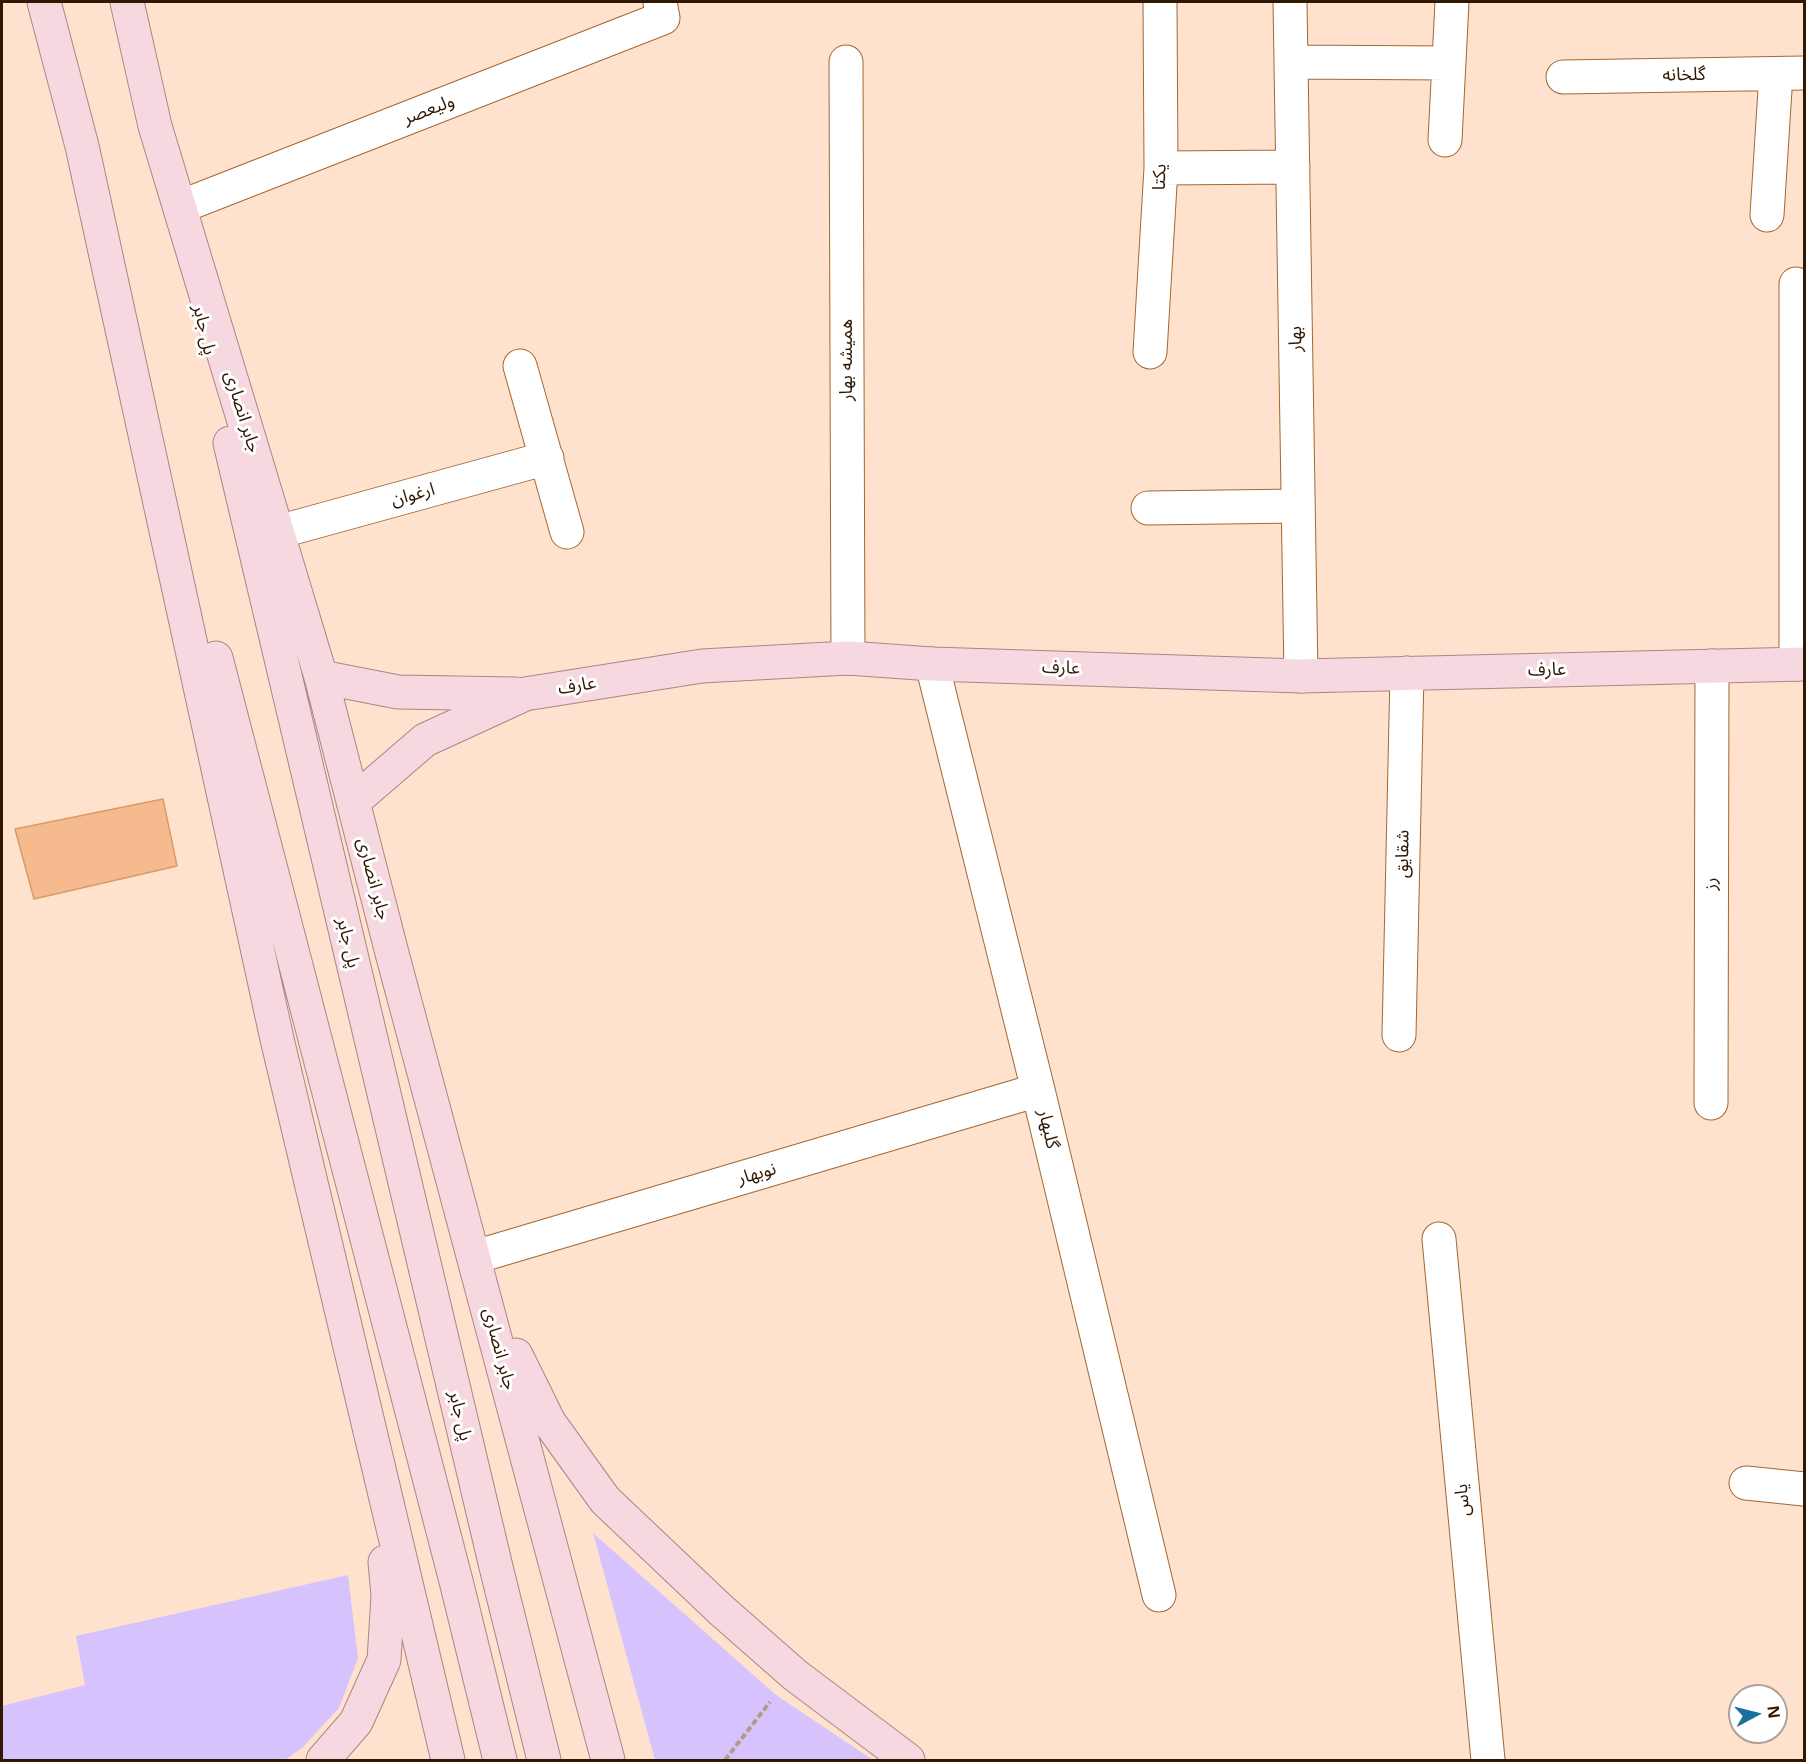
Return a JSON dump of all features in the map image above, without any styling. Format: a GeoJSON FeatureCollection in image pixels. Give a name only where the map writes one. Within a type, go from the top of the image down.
{"type":"FeatureCollection","features":[{"type":"Feature","properties":{"kind":"main road"},"geometry":{"type":"LineString","coordinates":[[44,2],[453,1570],[500,1761]]}},
{"type":"Feature","properties":{"kind":"main road","name":"جابر انصاری"},"geometry":{"type":"LineString","coordinates":[[128,2],[155,126],[321,677],[609,1761]]}},
{"type":"Feature","properties":{"kind":"main road","name":"پل جابر"},"geometry":{"type":"LineString","coordinates":[[155,126],[490,1544],[544,1761]]}},
{"type":"Feature","properties":{"kind":"main road"},"geometry":{"type":"LineString","coordinates":[[82,146],[266,988],[448,1761]]}},
{"type":"Feature","properties":{"kind":"main road","name":"عارف"},"geometry":{"type":"LineString","coordinates":[[353,802],[425,740],[525,694],[702,666],[848,658],[932,664],[1301,676],[1800,664]]}},
{"type":"Feature","properties":{"kind":"main road"},"geometry":{"type":"LineString","coordinates":[[321,677],[398,692],[525,694]]}},
{"type":"Feature","properties":{"kind":"main road"},"geometry":{"type":"LineString","coordinates":[[484,1293],[549,1422],[605,1500],[721,1610],[795,1676],[908,1761]]}},
{"type":"Feature","properties":{"kind":"main road"},"geometry":{"type":"LineString","coordinates":[[323,1761],[356,1722],[384,1660],[388,1596],[375,1453]]}},
{"type":"Feature","properties":{"kind":"street","name":"ولیعصر"},"geometry":{"type":"LineString","coordinates":[[180,207],[663,18],[660,2]]}},
{"type":"Feature","properties":{"kind":"street","name":"یکتا"},"geometry":{"type":"LineString","coordinates":[[1150,352],[1161,168],[1160,2]]}},
{"type":"Feature","properties":{"kind":"street","name":"بهار"},"geometry":{"type":"LineString","coordinates":[[1290,2],[1301,676]]}},
{"type":"Feature","properties":{"kind":"street"},"geometry":{"type":"LineString","coordinates":[[1445,140],[1452,2]]}},
{"type":"Feature","properties":{"kind":"street","name":"همیشه بهار"},"geometry":{"type":"LineString","coordinates":[[846,62],[848,658]]}},
{"type":"Feature","properties":{"kind":"street"},"geometry":{"type":"LineString","coordinates":[[1291,62],[1449,63]]}},
{"type":"Feature","properties":{"kind":"street"},"geometry":{"type":"LineString","coordinates":[[1767,215],[1790,73]]}},
{"type":"Feature","properties":{"kind":"street","name":"گلخانه"},"geometry":{"type":"LineString","coordinates":[[1563,77],[1790,73]]}},
{"type":"Feature","properties":{"kind":"street"},"geometry":{"type":"LineString","coordinates":[[1161,168],[1293,166]]}},
{"type":"Feature","properties":{"kind":"street"},"geometry":{"type":"LineString","coordinates":[[1796,284],[1800,664]]}},
{"type":"Feature","properties":{"kind":"street"},"geometry":{"type":"LineString","coordinates":[[520,366],[567,532]]}},
{"type":"Feature","properties":{"kind":"street","name":"ارغوان"},"geometry":{"type":"LineString","coordinates":[[278,532],[547,458]]}},
{"type":"Feature","properties":{"kind":"street"},"geometry":{"type":"LineString","coordinates":[[1148,508],[1298,506]]}},
{"type":"Feature","properties":{"kind":"street","name":"گلبهار"},"geometry":{"type":"LineString","coordinates":[[932,664],[1160,1595]]}},
{"type":"Feature","properties":{"kind":"street","name":"رز"},"geometry":{"type":"LineString","coordinates":[[1711,1103],[1712,666]]}},
{"type":"Feature","properties":{"kind":"street","name":"شقایق"},"geometry":{"type":"LineString","coordinates":[[1399,1035],[1407,673]]}},
{"type":"Feature","properties":{"kind":"street","name":"نوبهار"},"geometry":{"type":"LineString","coordinates":[[475,1257],[1038,1090]]}},
{"type":"Feature","properties":{"kind":"street","name":"یاس"},"geometry":{"type":"LineString","coordinates":[[1439,1239],[1488,1761]]}},
{"type":"Feature","properties":{"kind":"street"},"geometry":{"type":"LineString","coordinates":[[1746,1483],[1804,1489]]}},
{"type":"Feature","properties":{"kind":"path"},"geometry":{"type":"LineString","coordinates":[[725,1761],[776,1695]]}},
{"type":"Feature","properties":{"kind":"shaded area"},"geometry":{"type":"Polygon","coordinates":[[[593,1533],[776,1695],[873,1760],[655,1760],[593,1533]]]}},
{"type":"Feature","properties":{"kind":"shaded area"},"geometry":{"type":"Polygon","coordinates":[[[348,1575],[358,1658],[339,1708],[302,1748],[285,1760],[2,1760],[2,1706],[85,1685],[76,1636],[348,1575]]]}},
{"type":"Feature","properties":{"kind":"building"},"geometry":{"type":"Polygon","coordinates":[[[163,799],[177,866],[34,899],[15,829],[163,799]]]}}]}
